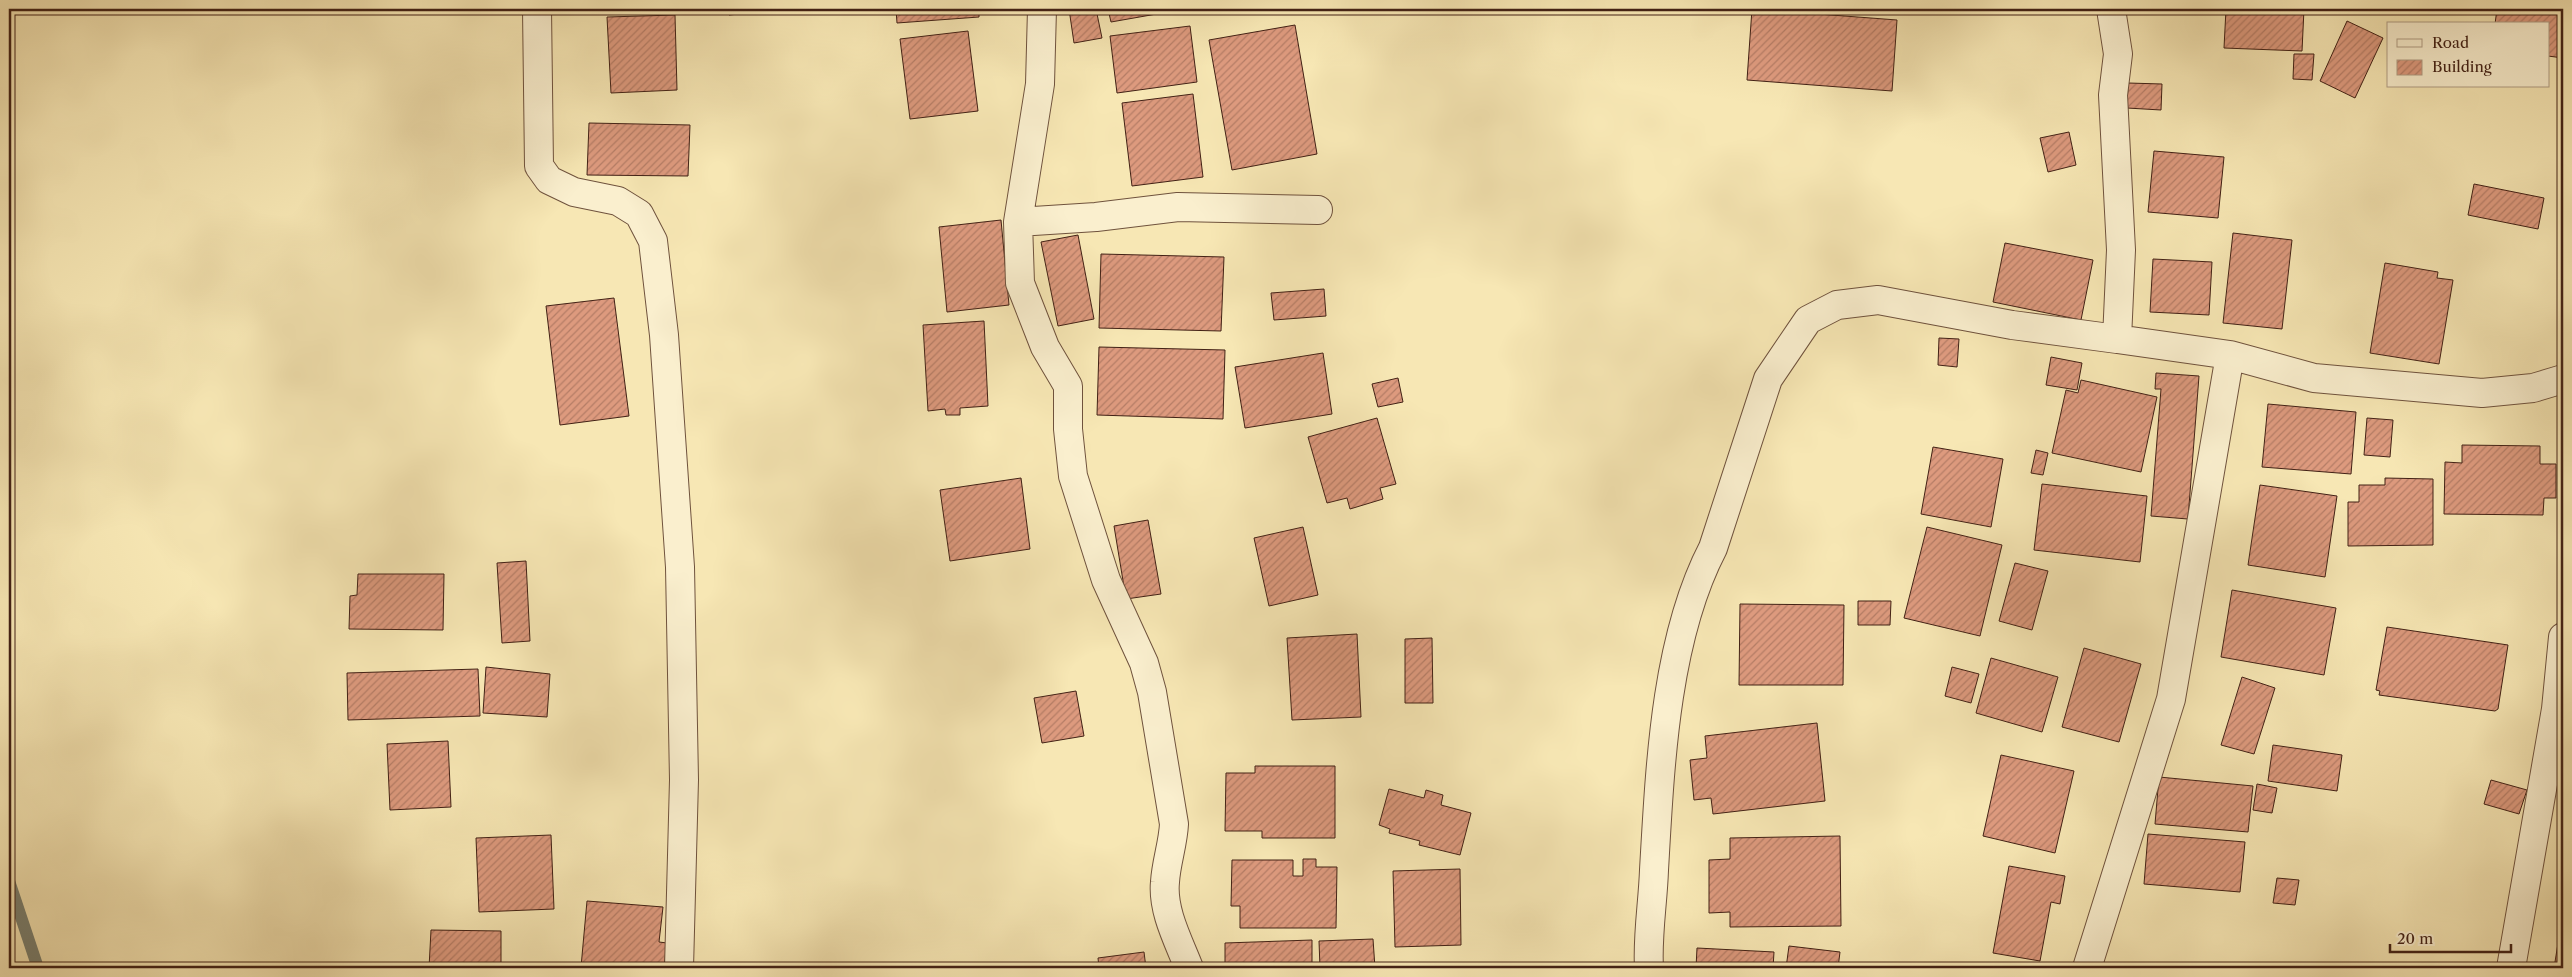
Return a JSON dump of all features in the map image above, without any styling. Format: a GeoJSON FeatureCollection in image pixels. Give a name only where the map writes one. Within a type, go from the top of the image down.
{"type":"FeatureCollection","features":[{"type":"Feature","properties":{"kind":"street"},"geometry":{"type":"LineString","coordinates":[[537,9],[539,166],[549,180],[574,192],[618,201],[639,214],[653,241],[664,335],[680,567],[684,780],[679,968]]}},
{"type":"Feature","properties":{"kind":"street"},"geometry":{"type":"LineString","coordinates":[[1042,9],[1040,84],[1018,222],[1020,283],[1044,347],[1068,386],[1068,429],[1073,476],[1106,580],[1144,663],[1152,692],[1174,824],[1174,839],[1165,882],[1166,905],[1189,968]]}},
{"type":"Feature","properties":{"kind":"street"},"geometry":{"type":"LineString","coordinates":[[2112,9],[2118,54],[2113,95],[2121,250],[2117,339]]}},
{"type":"Feature","properties":{"kind":"street"},"geometry":{"type":"LineString","coordinates":[[1018,222],[1096,217],[1178,207],[1318,210]]}},
{"type":"Feature","properties":{"kind":"street"},"geometry":{"type":"LineString","coordinates":[[1649,968],[1660,769],[1670,695],[1688,608],[1701,571],[1713,548],[1768,379],[1808,320],[1837,305],[1878,300],[2012,325],[2230,354],[2314,378],[2482,393],[2533,388],[2563,379]]}},
{"type":"Feature","properties":{"kind":"street"},"geometry":{"type":"LineString","coordinates":[[2087,968],[2171,699],[2230,354]]}},
{"type":"Feature","properties":{"kind":"street"},"geometry":{"type":"LineString","coordinates":[[2511,968],[2556,709],[2563,637]]}},
{"type":"Feature","properties":{"kind":"building"},"geometry":{"type":"Polygon","coordinates":[[[728,9],[789,9],[729,15],[728,9]]]}},
{"type":"Feature","properties":{"kind":"building"},"geometry":{"type":"Polygon","coordinates":[[[896,9],[979,9],[979,17],[897,23],[896,9]]]}},
{"type":"Feature","properties":{"kind":"building"},"geometry":{"type":"Polygon","coordinates":[[[1069,9],[1096,9],[1102,38],[1074,43],[1069,9]]]}},
{"type":"Feature","properties":{"kind":"building"},"geometry":{"type":"Polygon","coordinates":[[[1108,9],[1185,9],[1111,22],[1108,9]]]}},
{"type":"Feature","properties":{"kind":"building"},"geometry":{"type":"Polygon","coordinates":[[[1752,9],[1897,20],[1892,91],[1747,80],[1752,9]]]}},
{"type":"Feature","properties":{"kind":"building"},"geometry":{"type":"Polygon","coordinates":[[[2226,9],[2304,9],[2302,51],[2224,48],[2226,9]]]}},
{"type":"Feature","properties":{"kind":"building"},"geometry":{"type":"Polygon","coordinates":[[[2497,9],[2563,9],[2563,58],[2550,56],[2550,22],[2495,22],[2497,9]]]}},
{"type":"Feature","properties":{"kind":"building"},"geometry":{"type":"Polygon","coordinates":[[[675,15],[677,90],[611,93],[607,17],[675,15]]]}},
{"type":"Feature","properties":{"kind":"building"},"geometry":{"type":"Polygon","coordinates":[[[2347,21],[2383,38],[2355,98],[2320,81],[2347,21]]]}},
{"type":"Feature","properties":{"kind":"building"},"geometry":{"type":"Polygon","coordinates":[[[1295,25],[1317,154],[1232,170],[1209,40],[1295,25]]]}},
{"type":"Feature","properties":{"kind":"building"},"geometry":{"type":"Polygon","coordinates":[[[1190,26],[1197,82],[1117,93],[1110,36],[1190,26]]]}},
{"type":"Feature","properties":{"kind":"building"},"geometry":{"type":"Polygon","coordinates":[[[968,31],[978,111],[910,119],[900,39],[968,31]]]}},
{"type":"Feature","properties":{"kind":"building"},"geometry":{"type":"Polygon","coordinates":[[[2294,54],[2314,54],[2312,80],[2293,79],[2294,54]]]}},
{"type":"Feature","properties":{"kind":"building"},"geometry":{"type":"Polygon","coordinates":[[[2560,63],[2563,63],[2563,87],[2558,86],[2560,63]]]}},
{"type":"Feature","properties":{"kind":"building"},"geometry":{"type":"Polygon","coordinates":[[[2128,83],[2162,84],[2161,110],[2127,108],[2128,83]]]}},
{"type":"Feature","properties":{"kind":"building"},"geometry":{"type":"Polygon","coordinates":[[[1193,94],[1203,177],[1132,186],[1122,103],[1193,94]]]}},
{"type":"Feature","properties":{"kind":"building"},"geometry":{"type":"Polygon","coordinates":[[[589,123],[690,125],[688,176],[587,175],[589,123]]]}},
{"type":"Feature","properties":{"kind":"building"},"geometry":{"type":"Polygon","coordinates":[[[2069,132],[2076,165],[2048,172],[2040,138],[2069,132]]]}},
{"type":"Feature","properties":{"kind":"building"},"geometry":{"type":"Polygon","coordinates":[[[2154,151],[2224,157],[2218,218],[2148,212],[2154,151]]]}},
{"type":"Feature","properties":{"kind":"building"},"geometry":{"type":"Polygon","coordinates":[[[2474,184],[2544,198],[2538,229],[2468,215],[2474,184]]]}},
{"type":"Feature","properties":{"kind":"building"},"geometry":{"type":"Polygon","coordinates":[[[1001,220],[1009,305],[947,312],[939,227],[1001,220]]]}},
{"type":"Feature","properties":{"kind":"building"},"geometry":{"type":"Polygon","coordinates":[[[2233,233],[2292,240],[2282,329],[2223,323],[2233,233]]]}},
{"type":"Feature","properties":{"kind":"building"},"geometry":{"type":"Polygon","coordinates":[[[1078,235],[1094,319],[1058,326],[1041,242],[1078,235]]]}},
{"type":"Feature","properties":{"kind":"building"},"geometry":{"type":"Polygon","coordinates":[[[2005,243],[2093,260],[2081,320],[1993,302],[2005,243]]]}},
{"type":"Feature","properties":{"kind":"building"},"geometry":{"type":"Polygon","coordinates":[[[1101,254],[1224,257],[1221,331],[1099,328],[1101,254]]]}},
{"type":"Feature","properties":{"kind":"building"},"geometry":{"type":"Polygon","coordinates":[[[2153,259],[2212,262],[2209,315],[2150,312],[2153,259]]]}},
{"type":"Feature","properties":{"kind":"building"},"geometry":{"type":"Polygon","coordinates":[[[2385,263],[2438,272],[2437,278],[2453,280],[2439,364],[2370,353],[2385,263]]]}},
{"type":"Feature","properties":{"kind":"building"},"geometry":{"type":"Polygon","coordinates":[[[1324,289],[1326,316],[1274,320],[1271,293],[1324,289]]]}},
{"type":"Feature","properties":{"kind":"building"},"geometry":{"type":"Polygon","coordinates":[[[614,298],[629,416],[560,425],[546,306],[614,298]]]}},
{"type":"Feature","properties":{"kind":"building"},"geometry":{"type":"Polygon","coordinates":[[[984,321],[988,406],[960,408],[960,415],[946,415],[945,409],[928,411],[923,325],[984,321]]]}},
{"type":"Feature","properties":{"kind":"building"},"geometry":{"type":"Polygon","coordinates":[[[1939,338],[1959,339],[1957,367],[1938,365],[1939,338]]]}},
{"type":"Feature","properties":{"kind":"building"},"geometry":{"type":"Polygon","coordinates":[[[1099,347],[1225,350],[1223,419],[1097,415],[1099,347]]]}},
{"type":"Feature","properties":{"kind":"building"},"geometry":{"type":"Polygon","coordinates":[[[1323,353],[1332,414],[1245,428],[1235,367],[1323,353]]]}},
{"type":"Feature","properties":{"kind":"building"},"geometry":{"type":"Polygon","coordinates":[[[2051,357],[2082,363],[2077,390],[2046,385],[2051,357]]]}},
{"type":"Feature","properties":{"kind":"building"},"geometry":{"type":"Polygon","coordinates":[[[2156,373],[2199,376],[2188,519],[2151,516],[2161,389],[2155,389],[2156,373]]]}},
{"type":"Feature","properties":{"kind":"building"},"geometry":{"type":"Polygon","coordinates":[[[1398,378],[1403,402],[1378,407],[1372,384],[1398,378]]]}},
{"type":"Feature","properties":{"kind":"building"},"geometry":{"type":"Polygon","coordinates":[[[2081,380],[2157,397],[2141,472],[2052,453],[2066,390],[2078,393],[2081,380]]]}},
{"type":"Feature","properties":{"kind":"building"},"geometry":{"type":"Polygon","coordinates":[[[2268,404],[2356,412],[2351,474],[2262,467],[2268,404]]]}},
{"type":"Feature","properties":{"kind":"building"},"geometry":{"type":"Polygon","coordinates":[[[1377,418],[1396,484],[1380,488],[1383,499],[1350,509],[1347,498],[1327,503],[1308,437],[1377,418]]]}},
{"type":"Feature","properties":{"kind":"building"},"geometry":{"type":"Polygon","coordinates":[[[2367,418],[2393,420],[2390,457],[2364,455],[2367,418]]]}},
{"type":"Feature","properties":{"kind":"building"},"geometry":{"type":"Polygon","coordinates":[[[2462,445],[2540,446],[2540,464],[2556,464],[2556,498],[2544,498],[2543,515],[2444,514],[2445,462],[2462,463],[2462,445]]]}},
{"type":"Feature","properties":{"kind":"building"},"geometry":{"type":"Polygon","coordinates":[[[1933,447],[2003,459],[1991,527],[1921,514],[1933,447]]]}},
{"type":"Feature","properties":{"kind":"building"},"geometry":{"type":"Polygon","coordinates":[[[2036,450],[2048,453],[2043,475],[2031,473],[2036,450]]]}},
{"type":"Feature","properties":{"kind":"building"},"geometry":{"type":"Polygon","coordinates":[[[1021,478],[1030,549],[950,561],[940,490],[1021,478]]]}},
{"type":"Feature","properties":{"kind":"building"},"geometry":{"type":"Polygon","coordinates":[[[2385,478],[2433,479],[2433,545],[2348,546],[2348,502],[2359,502],[2359,485],[2385,485],[2385,478]]]}},
{"type":"Feature","properties":{"kind":"building"},"geometry":{"type":"Polygon","coordinates":[[[2042,484],[2147,496],[2140,562],[2034,550],[2042,484]]]}},
{"type":"Feature","properties":{"kind":"building"},"geometry":{"type":"Polygon","coordinates":[[[2260,485],[2337,496],[2325,577],[2248,565],[2260,485]]]}},
{"type":"Feature","properties":{"kind":"building"},"geometry":{"type":"Polygon","coordinates":[[[1148,520],[1161,594],[1126,599],[1114,526],[1148,520]]]}},
{"type":"Feature","properties":{"kind":"building"},"geometry":{"type":"Polygon","coordinates":[[[1303,527],[1318,595],[1269,606],[1254,538],[1303,527]]]}},
{"type":"Feature","properties":{"kind":"building"},"geometry":{"type":"Polygon","coordinates":[[[1927,527],[2002,545],[1980,636],[1904,618],[1927,527]]]}},
{"type":"Feature","properties":{"kind":"building"},"geometry":{"type":"Polygon","coordinates":[[[526,561],[530,641],[502,643],[497,563],[526,561]]]}},
{"type":"Feature","properties":{"kind":"building"},"geometry":{"type":"Polygon","coordinates":[[[2015,563],[2048,571],[2032,630],[1999,621],[2015,563]]]}},
{"type":"Feature","properties":{"kind":"building"},"geometry":{"type":"Polygon","coordinates":[[[358,574],[444,574],[443,630],[349,629],[350,596],[357,595],[358,574]]]}},
{"type":"Feature","properties":{"kind":"building"},"geometry":{"type":"Polygon","coordinates":[[[2232,590],[2336,608],[2324,675],[2221,657],[2232,590]]]}},
{"type":"Feature","properties":{"kind":"building"},"geometry":{"type":"Polygon","coordinates":[[[1858,601],[1891,601],[1890,625],[1858,625],[1858,601]]]}},
{"type":"Feature","properties":{"kind":"building"},"geometry":{"type":"Polygon","coordinates":[[[1740,604],[1844,605],[1843,685],[1739,685],[1740,604]]]}},
{"type":"Feature","properties":{"kind":"building"},"geometry":{"type":"Polygon","coordinates":[[[2387,627],[2508,645],[2498,709],[2495,711],[2379,695],[2380,691],[2376,690],[2387,627]]]}},
{"type":"Feature","properties":{"kind":"building"},"geometry":{"type":"Polygon","coordinates":[[[1357,634],[1361,717],[1292,720],[1287,638],[1357,634]]]}},
{"type":"Feature","properties":{"kind":"building"},"geometry":{"type":"Polygon","coordinates":[[[1432,638],[1433,703],[1405,703],[1405,639],[1432,638]]]}},
{"type":"Feature","properties":{"kind":"building"},"geometry":{"type":"Polygon","coordinates":[[[2084,648],[2141,664],[2119,742],[2062,727],[2084,648]]]}},
{"type":"Feature","properties":{"kind":"building"},"geometry":{"type":"Polygon","coordinates":[[[1991,658],[2058,677],[2042,732],[1976,713],[1991,658]]]}},
{"type":"Feature","properties":{"kind":"building"},"geometry":{"type":"Polygon","coordinates":[[[486,667],[550,674],[547,717],[483,713],[486,667]]]}},
{"type":"Feature","properties":{"kind":"building"},"geometry":{"type":"Polygon","coordinates":[[[1952,667],[1979,674],[1971,703],[1945,696],[1952,667]]]}},
{"type":"Feature","properties":{"kind":"building"},"geometry":{"type":"Polygon","coordinates":[[[478,669],[480,716],[348,720],[347,673],[478,669]]]}},
{"type":"Feature","properties":{"kind":"building"},"geometry":{"type":"Polygon","coordinates":[[[2242,677],[2275,688],[2254,754],[2221,745],[2242,677]]]}},
{"type":"Feature","properties":{"kind":"building"},"geometry":{"type":"Polygon","coordinates":[[[1076,691],[1084,736],[1042,743],[1034,698],[1076,691]]]}},
{"type":"Feature","properties":{"kind":"building"},"geometry":{"type":"Polygon","coordinates":[[[1817,723],[1825,801],[1713,814],[1711,798],[1694,800],[1690,760],[1707,758],[1705,736],[1817,723]]]}},
{"type":"Feature","properties":{"kind":"building"},"geometry":{"type":"Polygon","coordinates":[[[448,741],[451,807],[390,810],[387,744],[448,741]]]}},
{"type":"Feature","properties":{"kind":"building"},"geometry":{"type":"Polygon","coordinates":[[[2273,745],[2342,755],[2337,791],[2268,781],[2273,745]]]}},
{"type":"Feature","properties":{"kind":"building"},"geometry":{"type":"Polygon","coordinates":[[[2001,755],[2074,771],[2055,853],[1983,836],[2001,755]]]}},
{"type":"Feature","properties":{"kind":"building"},"geometry":{"type":"Polygon","coordinates":[[[1255,766],[1335,766],[1335,838],[1262,838],[1262,831],[1225,831],[1226,773],[1255,773],[1255,766]]]}},
{"type":"Feature","properties":{"kind":"building"},"geometry":{"type":"Polygon","coordinates":[[[2159,777],[2253,786],[2248,832],[2155,824],[2159,777]]]}},
{"type":"Feature","properties":{"kind":"building"},"geometry":{"type":"Polygon","coordinates":[[[2491,780],[2527,790],[2519,814],[2484,804],[2491,780]]]}},
{"type":"Feature","properties":{"kind":"building"},"geometry":{"type":"Polygon","coordinates":[[[2257,784],[2277,788],[2272,813],[2253,810],[2257,784]]]}},
{"type":"Feature","properties":{"kind":"building"},"geometry":{"type":"Polygon","coordinates":[[[1389,789],[1424,798],[1426,790],[1443,795],[1441,805],[1471,813],[1460,855],[1419,845],[1420,841],[1389,833],[1390,829],[1379,825],[1389,789]]]}},
{"type":"Feature","properties":{"kind":"building"},"geometry":{"type":"Polygon","coordinates":[[[2148,834],[2245,842],[2240,892],[2144,884],[2148,834]]]}},
{"type":"Feature","properties":{"kind":"building"},"geometry":{"type":"Polygon","coordinates":[[[551,835],[554,909],[479,912],[476,838],[551,835]]]}},
{"type":"Feature","properties":{"kind":"building"},"geometry":{"type":"Polygon","coordinates":[[[1840,836],[1841,926],[1730,927],[1730,912],[1709,913],[1709,860],[1730,859],[1730,838],[1840,836]]]}},
{"type":"Feature","properties":{"kind":"building"},"geometry":{"type":"Polygon","coordinates":[[[1303,859],[1316,859],[1316,867],[1337,867],[1336,928],[1240,928],[1240,906],[1231,906],[1232,860],[1293,860],[1293,876],[1303,876],[1303,859]]]}},
{"type":"Feature","properties":{"kind":"building"},"geometry":{"type":"Polygon","coordinates":[[[2009,866],[2065,876],[2060,904],[2051,902],[2040,961],[1993,953],[2009,866]]]}},
{"type":"Feature","properties":{"kind":"building"},"geometry":{"type":"Polygon","coordinates":[[[1460,869],[1461,945],[1395,947],[1393,871],[1460,869]]]}},
{"type":"Feature","properties":{"kind":"building"},"geometry":{"type":"Polygon","coordinates":[[[2277,878],[2299,880],[2295,905],[2273,903],[2277,878]]]}},
{"type":"Feature","properties":{"kind":"building"},"geometry":{"type":"Polygon","coordinates":[[[587,901],[663,907],[659,942],[667,943],[664,968],[581,967],[587,901]]]}},
{"type":"Feature","properties":{"kind":"building"},"geometry":{"type":"Polygon","coordinates":[[[431,930],[501,931],[501,968],[429,968],[431,930]]]}},
{"type":"Feature","properties":{"kind":"building"},"geometry":{"type":"Polygon","coordinates":[[[2560,931],[2563,932],[2563,968],[2554,968],[2560,931]]]}},
{"type":"Feature","properties":{"kind":"building"},"geometry":{"type":"Polygon","coordinates":[[[1373,939],[1375,968],[1320,968],[1319,941],[1373,939]]]}},
{"type":"Feature","properties":{"kind":"building"},"geometry":{"type":"Polygon","coordinates":[[[1312,940],[1312,965],[1305,965],[1305,968],[1225,968],[1225,943],[1312,940]]]}},
{"type":"Feature","properties":{"kind":"building"},"geometry":{"type":"Polygon","coordinates":[[[1789,946],[1840,952],[1838,968],[1786,968],[1789,946]]]}},
{"type":"Feature","properties":{"kind":"building"},"geometry":{"type":"Polygon","coordinates":[[[1697,948],[1774,952],[1773,968],[1696,968],[1697,948]]]}},
{"type":"Feature","properties":{"kind":"building"},"geometry":{"type":"Polygon","coordinates":[[[1144,952],[1146,968],[1099,968],[1098,958],[1144,952]]]}},
{"type":"Feature","properties":{"kind":"waterway"},"geometry":{"type":"LineString","coordinates":[[9,881],[38,968]]}}]}
